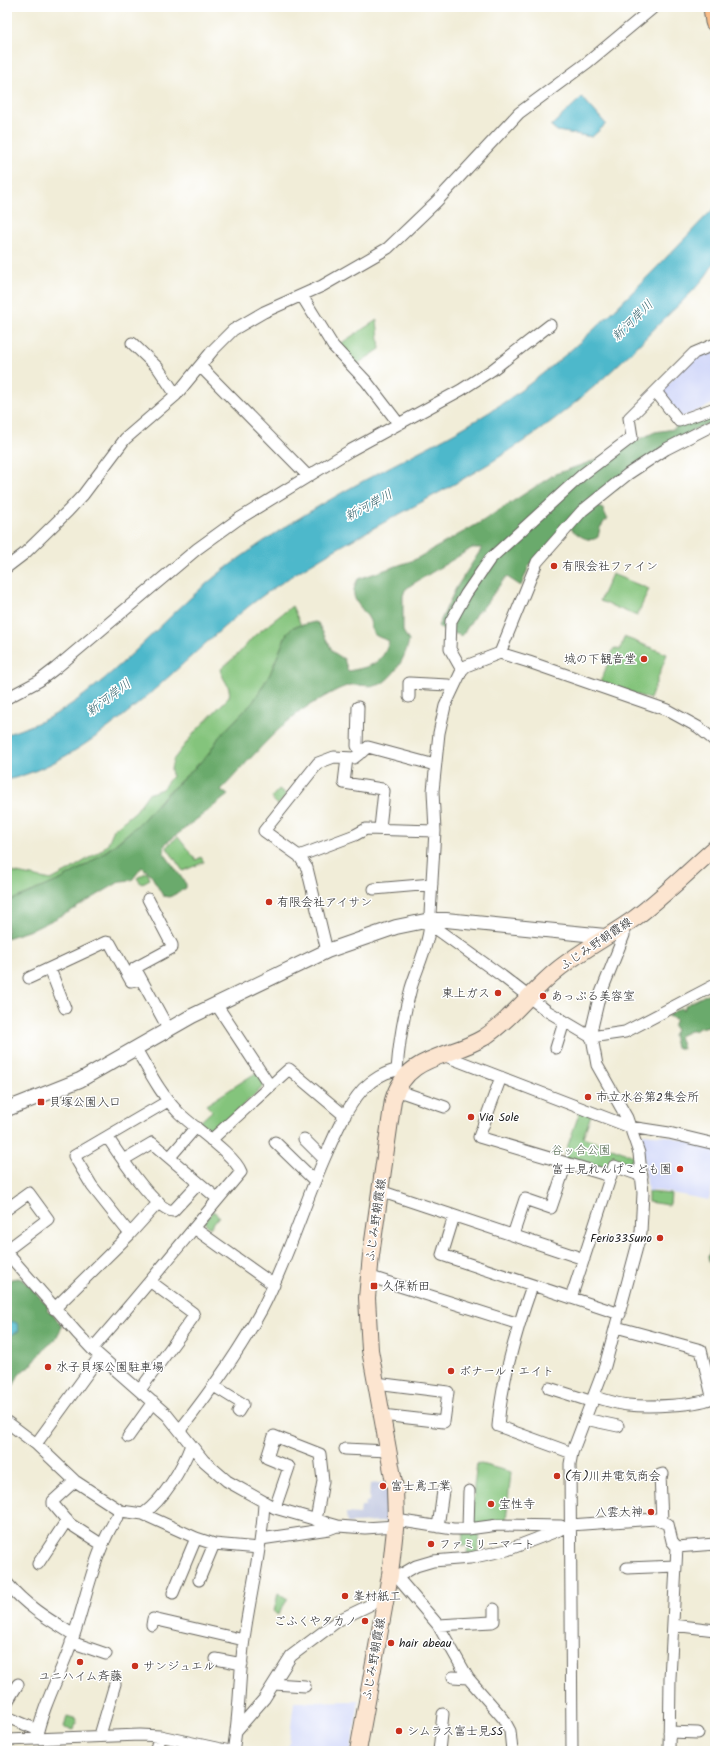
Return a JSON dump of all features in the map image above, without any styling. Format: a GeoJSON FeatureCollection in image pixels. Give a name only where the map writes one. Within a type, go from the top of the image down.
{"type":"FeatureCollection","features":[{"type":"Feature","properties":{"kind":"highway"},"geometry":{"type":"LineString","coordinates":[[713,7],[715,22]]}},
{"type":"Feature","properties":{"kind":"main road","name":"ふじみ野朝霞線"},"geometry":{"type":"LineString","coordinates":[[358,1751],[385,1600],[394,1576],[396,1523],[395,1488],[370,1350],[367,1323],[368,1276],[393,1100],[401,1073],[421,1063],[467,1047],[487,1035],[512,1015],[552,974],[575,956],[623,926],[649,906],[715,848]]}},
{"type":"Feature","properties":{"kind":"street"},"geometry":{"type":"LineString","coordinates":[[7,566],[24,554],[68,511],[83,494],[125,439],[176,394],[233,330],[264,312],[302,296],[345,274],[388,248],[437,201],[519,113],[566,79],[654,7]]}},
{"type":"Feature","properties":{"kind":"street"},"geometry":{"type":"LineString","coordinates":[[621,35],[636,30],[664,7]]}},
{"type":"Feature","properties":{"kind":"street"},"geometry":{"type":"LineString","coordinates":[[302,296],[333,346],[366,381],[399,424]]}},
{"type":"Feature","properties":{"kind":"street"},"geometry":{"type":"LineString","coordinates":[[7,698],[34,684],[56,668],[217,534],[257,506],[307,476],[461,390],[492,370],[550,325]]}},
{"type":"Feature","properties":{"kind":"street"},"geometry":{"type":"LineString","coordinates":[[132,343],[158,368],[176,394]]}},
{"type":"Feature","properties":{"kind":"street"},"geometry":{"type":"LineString","coordinates":[[462,670],[450,649],[451,621],[466,594],[490,559],[582,475],[632,438],[630,418],[657,393],[694,353],[715,344]]}},
{"type":"Feature","properties":{"kind":"street"},"geometry":{"type":"LineString","coordinates":[[200,366],[307,476]]}},
{"type":"Feature","properties":{"kind":"street"},"geometry":{"type":"LineString","coordinates":[[657,393],[679,421],[715,408]]}},
{"type":"Feature","properties":{"kind":"street"},"geometry":{"type":"LineString","coordinates":[[500,653],[537,562],[582,511],[628,474],[666,449],[715,424]]}},
{"type":"Feature","properties":{"kind":"street"},"geometry":{"type":"LineString","coordinates":[[180,1430],[214,1386],[253,1325],[274,1284],[324,1159],[345,1116],[364,1088],[386,1073],[401,1073],[406,1007],[430,923],[435,831],[433,791],[442,717],[453,688],[462,670],[466,666],[500,653],[566,674],[667,710],[698,727],[715,740]]}},
{"type":"Feature","properties":{"kind":"street"},"geometry":{"type":"LineString","coordinates":[[409,697],[409,683],[448,685],[453,688]]}},
{"type":"Feature","properties":{"kind":"street"},"geometry":{"type":"LineString","coordinates":[[358,707],[357,746],[362,752]]}},
{"type":"Feature","properties":{"kind":"street"},"geometry":{"type":"LineString","coordinates":[[327,951],[307,868],[299,856],[264,831],[318,763],[334,757],[354,758],[368,747],[435,765]]}},
{"type":"Feature","properties":{"kind":"street"},"geometry":{"type":"LineString","coordinates":[[347,758],[344,783],[382,789],[384,791],[380,828]]}},
{"type":"Feature","properties":{"kind":"street"},"geometry":{"type":"LineString","coordinates":[[299,856],[366,829],[380,828],[435,831]]}},
{"type":"Feature","properties":{"kind":"street"},"geometry":{"type":"LineString","coordinates":[[374,888],[432,884]]}},
{"type":"Feature","properties":{"kind":"street"},"geometry":{"type":"LineString","coordinates":[[148,899],[172,945],[172,948],[135,968],[169,1030]]}},
{"type":"Feature","properties":{"kind":"street"},"geometry":{"type":"LineString","coordinates":[[430,923],[502,976],[529,998],[564,1022],[591,1037],[625,1032],[715,984]]}},
{"type":"Feature","properties":{"kind":"street"},"geometry":{"type":"LineString","coordinates":[[7,1109],[80,1080],[216,1004],[327,951],[382,931],[430,923],[514,926],[605,936]]}},
{"type":"Feature","properties":{"kind":"street"},"geometry":{"type":"LineString","coordinates":[[572,1751],[569,1486],[572,1453],[594,1399],[620,1314],[641,1232],[643,1210],[642,1176],[639,1153],[632,1128],[597,1065],[591,1037],[599,998],[624,935],[623,926]]}},
{"type":"Feature","properties":{"kind":"street"},"geometry":{"type":"LineString","coordinates":[[29,978],[106,942],[110,943],[131,980],[141,979]]}},
{"type":"Feature","properties":{"kind":"street"},"geometry":{"type":"LineString","coordinates":[[50,969],[65,1008]]}},
{"type":"Feature","properties":{"kind":"street"},"geometry":{"type":"LineString","coordinates":[[216,1004],[270,1086]]}},
{"type":"Feature","properties":{"kind":"street"},"geometry":{"type":"LineString","coordinates":[[556,1048],[564,1022]]}},
{"type":"Feature","properties":{"kind":"street"},"geometry":{"type":"LineString","coordinates":[[36,1444],[96,1353],[194,1228],[242,1172],[168,1101],[136,1049]]}},
{"type":"Feature","properties":{"kind":"street"},"geometry":{"type":"LineString","coordinates":[[443,1055],[632,1128],[669,1132],[715,1144]]}},
{"type":"Feature","properties":{"kind":"street"},"geometry":{"type":"LineString","coordinates":[[210,1140],[289,1069],[345,1116]]}},
{"type":"Feature","properties":{"kind":"street"},"geometry":{"type":"LineString","coordinates":[[500,1077],[479,1136],[566,1164],[610,1176]]}},
{"type":"Feature","properties":{"kind":"street"},"geometry":{"type":"LineString","coordinates":[[396,1090],[445,1106]]}},
{"type":"Feature","properties":{"kind":"street"},"geometry":{"type":"LineString","coordinates":[[130,1234],[92,1186],[74,1156],[108,1138],[168,1101]]}},
{"type":"Feature","properties":{"kind":"street"},"geometry":{"type":"LineString","coordinates":[[170,1156],[196,1127]]}},
{"type":"Feature","properties":{"kind":"street"},"geometry":{"type":"LineString","coordinates":[[108,1138],[139,1182],[170,1211],[173,1211],[199,1183]]}},
{"type":"Feature","properties":{"kind":"street"},"geometry":{"type":"LineString","coordinates":[[304,1139],[324,1159]]}},
{"type":"Feature","properties":{"kind":"street"},"geometry":{"type":"LineString","coordinates":[[123,1160],[152,1142],[218,1199]]}},
{"type":"Feature","properties":{"kind":"street"},"geometry":{"type":"LineString","coordinates":[[275,1142],[315,1181]]}},
{"type":"Feature","properties":{"kind":"street"},"geometry":{"type":"LineString","coordinates":[[513,1236],[525,1199],[551,1208],[566,1164]]}},
{"type":"Feature","properties":{"kind":"street"},"geometry":{"type":"LineString","coordinates":[[571,1298],[614,1166],[642,1176]]}},
{"type":"Feature","properties":{"kind":"street"},"geometry":{"type":"LineString","coordinates":[[380,1191],[584,1259]]}},
{"type":"Feature","properties":{"kind":"street"},"geometry":{"type":"LineString","coordinates":[[7,1209],[29,1193],[48,1219],[8,1254],[54,1309],[96,1353],[153,1402],[180,1430],[204,1461],[223,1478],[264,1503],[275,1508],[338,1526],[365,1528],[396,1523],[468,1529],[498,1525],[570,1525],[655,1519],[668,1524],[672,1540],[677,1547],[669,1751]]}},
{"type":"Feature","properties":{"kind":"street"},"geometry":{"type":"LineString","coordinates":[[54,1309],[130,1234],[159,1202]]}},
{"type":"Feature","properties":{"kind":"street"},"geometry":{"type":"LineString","coordinates":[[454,1216],[442,1255],[620,1314]]}},
{"type":"Feature","properties":{"kind":"street"},"geometry":{"type":"LineString","coordinates":[[194,1228],[274,1284]]}},
{"type":"Feature","properties":{"kind":"street"},"geometry":{"type":"LineString","coordinates":[[368,1276],[519,1324]]}},
{"type":"Feature","properties":{"kind":"street"},"geometry":{"type":"LineString","coordinates":[[140,1390],[194,1316],[193,1313],[151,1282]]}},
{"type":"Feature","properties":{"kind":"street"},"geometry":{"type":"LineString","coordinates":[[532,1286],[519,1324],[501,1399],[498,1426],[572,1453]]}},
{"type":"Feature","properties":{"kind":"street"},"geometry":{"type":"LineString","coordinates":[[549,1388],[627,1405],[697,1402],[708,1401],[714,1398],[711,1392],[701,1350],[616,1327]]}},
{"type":"Feature","properties":{"kind":"street"},"geometry":{"type":"LineString","coordinates":[[376,1384],[448,1392],[444,1422],[382,1415]]}},
{"type":"Feature","properties":{"kind":"street"},"geometry":{"type":"LineString","coordinates":[[214,1386],[243,1404],[238,1412]]}},
{"type":"Feature","properties":{"kind":"street"},"geometry":{"type":"LineString","coordinates":[[128,1437],[153,1402]]}},
{"type":"Feature","properties":{"kind":"street"},"geometry":{"type":"LineString","coordinates":[[585,1419],[618,1426]]}},
{"type":"Feature","properties":{"kind":"street"},"geometry":{"type":"LineString","coordinates":[[7,1422],[36,1444],[75,1481],[121,1511],[143,1514],[196,1538],[214,1544],[260,1544],[329,1530],[338,1526]]}},
{"type":"Feature","properties":{"kind":"street"},"geometry":{"type":"LineString","coordinates":[[275,1508],[289,1467],[266,1458],[274,1436],[320,1454],[323,1481],[316,1520]]}},
{"type":"Feature","properties":{"kind":"street"},"geometry":{"type":"LineString","coordinates":[[143,1514],[158,1500],[168,1487],[191,1445]]}},
{"type":"Feature","properties":{"kind":"street"},"geometry":{"type":"LineString","coordinates":[[345,1449],[388,1451]]}},
{"type":"Feature","properties":{"kind":"street"},"geometry":{"type":"LineString","coordinates":[[662,1521],[660,1476],[663,1474]]}},
{"type":"Feature","properties":{"kind":"street"},"geometry":{"type":"LineString","coordinates":[[75,1481],[53,1501],[53,1504],[67,1520],[101,1544]]}},
{"type":"Feature","properties":{"kind":"street"},"geometry":{"type":"LineString","coordinates":[[438,1527],[443,1491]]}},
{"type":"Feature","properties":{"kind":"street"},"geometry":{"type":"LineString","coordinates":[[468,1529],[469,1491]]}},
{"type":"Feature","properties":{"kind":"street"},"geometry":{"type":"LineString","coordinates":[[233,1751],[237,1730],[244,1640],[260,1544],[264,1503]]}},
{"type":"Feature","properties":{"kind":"street"},"geometry":{"type":"LineString","coordinates":[[37,1734],[73,1639],[101,1544],[121,1511]]}},
{"type":"Feature","properties":{"kind":"street"},"geometry":{"type":"LineString","coordinates":[[38,1564],[67,1520]]}},
{"type":"Feature","properties":{"kind":"street"},"geometry":{"type":"LineString","coordinates":[[512,1751],[510,1731],[503,1718],[468,1678],[438,1625],[394,1576],[416,1566],[433,1562],[470,1558],[507,1550],[570,1525]]}},
{"type":"Feature","properties":{"kind":"street"},"geometry":{"type":"LineString","coordinates":[[173,1593],[196,1538]]}},
{"type":"Feature","properties":{"kind":"street"},"geometry":{"type":"LineString","coordinates":[[199,1580],[214,1544]]}},
{"type":"Feature","properties":{"kind":"street"},"geometry":{"type":"LineString","coordinates":[[677,1547],[715,1544]]}},
{"type":"Feature","properties":{"kind":"street"},"geometry":{"type":"LineString","coordinates":[[627,1568],[676,1566]]}},
{"type":"Feature","properties":{"kind":"street"},"geometry":{"type":"LineString","coordinates":[[7,1583],[20,1600],[73,1639],[106,1654]]}},
{"type":"Feature","properties":{"kind":"street"},"geometry":{"type":"LineString","coordinates":[[237,1730],[264,1699],[291,1656],[319,1634],[353,1613],[385,1600]]}},
{"type":"Feature","properties":{"kind":"street"},"geometry":{"type":"LineString","coordinates":[[438,1625],[492,1622],[494,1621],[494,1609]]}},
{"type":"Feature","properties":{"kind":"street"},"geometry":{"type":"LineString","coordinates":[[152,1625],[153,1619],[193,1633],[244,1640]]}},
{"type":"Feature","properties":{"kind":"street"},"geometry":{"type":"LineString","coordinates":[[673,1625],[715,1630]]}},
{"type":"Feature","properties":{"kind":"street"},"geometry":{"type":"LineString","coordinates":[[216,1659],[242,1664]]}},
{"type":"Feature","properties":{"kind":"street"},"geometry":{"type":"LineString","coordinates":[[453,1677],[468,1678]]}},
{"type":"Feature","properties":{"kind":"street"},"geometry":{"type":"LineString","coordinates":[[7,1702],[18,1684]]}},
{"type":"Feature","properties":{"kind":"street"},"geometry":{"type":"LineString","coordinates":[[100,1735],[115,1684]]}},
{"type":"Feature","properties":{"kind":"street"},"geometry":{"type":"LineString","coordinates":[[274,1684],[305,1686]]}},
{"type":"Feature","properties":{"kind":"street"},"geometry":{"type":"LineString","coordinates":[[439,1751],[443,1714]]}},
{"type":"Feature","properties":{"kind":"street"},"geometry":{"type":"LineString","coordinates":[[7,1716],[37,1734]]}},
{"type":"Feature","properties":{"kind":"street"},"geometry":{"type":"LineString","coordinates":[[669,1732],[698,1733]]}},
{"type":"Feature","properties":{"kind":"street"},"geometry":{"type":"LineString","coordinates":[[7,1740],[37,1734],[160,1736],[202,1748],[230,1751]]}},
{"type":"Feature","properties":{"kind":"street"},"geometry":{"type":"LineString","coordinates":[[155,1751],[160,1736]]}},
{"type":"Feature","properties":{"kind":"shaded area"},"geometry":{"type":"Polygon","coordinates":[[[715,347],[715,403],[681,418],[661,392],[690,360],[715,347]]]}},
{"type":"Feature","properties":{"kind":"shaded area","name":"富士見れんげこども園"},"geometry":{"type":"Polygon","coordinates":[[[643,1134],[667,1136],[715,1148],[715,1175],[709,1200],[660,1191],[648,1191],[641,1138],[643,1134]]]}},
{"type":"Feature","properties":{"kind":"shaded area"},"geometry":{"type":"Polygon","coordinates":[[[388,1482],[389,1519],[386,1522],[347,1523],[346,1513],[360,1514],[361,1506],[365,1506],[366,1502],[369,1501],[370,1484],[388,1482]]]}},
{"type":"Feature","properties":{"kind":"shaded area"},"geometry":{"type":"Polygon","coordinates":[[[359,1701],[351,1751],[288,1751],[294,1702],[359,1701]]]}},
{"type":"Feature","properties":{"kind":"green space"},"geometry":{"type":"Polygon","coordinates":[[[377,320],[380,349],[356,365],[338,345],[377,320]]]}},
{"type":"Feature","properties":{"kind":"green space"},"geometry":{"type":"Polygon","coordinates":[[[715,410],[715,421],[693,430],[598,503],[598,507],[603,509],[607,518],[600,528],[598,537],[594,539],[586,539],[581,537],[567,525],[529,566],[521,586],[507,577],[505,578],[482,609],[477,612],[462,636],[446,631],[438,626],[456,588],[482,548],[472,548],[405,590],[403,596],[403,631],[409,641],[403,658],[389,678],[377,685],[351,685],[342,688],[303,710],[278,730],[221,790],[228,795],[165,844],[164,853],[186,884],[186,888],[170,897],[163,896],[151,875],[142,867],[132,880],[121,881],[71,911],[34,929],[7,938],[7,902],[60,880],[88,864],[115,845],[142,821],[161,800],[208,755],[219,737],[253,702],[270,674],[287,633],[293,627],[315,622],[318,623],[333,652],[344,659],[348,671],[369,666],[379,660],[383,655],[389,641],[374,634],[369,619],[356,601],[354,592],[358,579],[414,560],[481,522],[555,474],[593,461],[655,432],[674,429],[678,424],[715,410]]]}},
{"type":"Feature","properties":{"kind":"green space"},"geometry":{"type":"Polygon","coordinates":[[[612,574],[649,589],[637,616],[600,601],[612,574]]]}},
{"type":"Feature","properties":{"kind":"green space"},"geometry":{"type":"Polygon","coordinates":[[[292,606],[301,625],[293,627],[287,633],[270,674],[253,702],[219,737],[208,755],[160,800],[142,821],[114,845],[88,864],[60,880],[7,902],[7,871],[51,880],[102,850],[108,843],[114,829],[136,811],[148,794],[162,789],[172,776],[171,769],[173,760],[195,732],[229,697],[229,689],[221,673],[221,669],[239,653],[254,636],[292,606]]]}},
{"type":"Feature","properties":{"kind":"green space"},"geometry":{"type":"Polygon","coordinates":[[[624,637],[667,654],[650,699],[600,683],[614,648],[620,650],[624,637]]]}},
{"type":"Feature","properties":{"kind":"green space"},"geometry":{"type":"Polygon","coordinates":[[[279,789],[287,795],[278,805],[271,798],[279,789]]]}},
{"type":"Feature","properties":{"kind":"green space"},"geometry":{"type":"Polygon","coordinates":[[[178,837],[196,860],[201,857],[204,862],[183,871],[167,848],[169,844],[178,837]]]}},
{"type":"Feature","properties":{"kind":"green space"},"geometry":{"type":"Polygon","coordinates":[[[147,872],[150,879],[141,884],[137,878],[147,872]]]}},
{"type":"Feature","properties":{"kind":"green space"},"geometry":{"type":"Polygon","coordinates":[[[715,990],[715,1030],[709,1026],[699,1028],[695,1031],[690,1031],[679,1036],[683,1049],[676,1047],[673,1035],[676,1030],[673,1026],[676,1019],[667,1016],[680,1008],[684,1010],[686,1005],[715,990]]]}},
{"type":"Feature","properties":{"kind":"green space"},"geometry":{"type":"Polygon","coordinates":[[[257,1072],[264,1082],[263,1087],[216,1130],[207,1130],[199,1123],[212,1111],[206,1105],[257,1072]]]}},
{"type":"Feature","properties":{"kind":"green space","name":"谷ッ合公園"},"geometry":{"type":"Polygon","coordinates":[[[580,1111],[591,1115],[583,1137],[636,1157],[637,1167],[610,1169],[605,1172],[563,1159],[580,1111]]]}},
{"type":"Feature","properties":{"kind":"green space"},"geometry":{"type":"Polygon","coordinates":[[[648,1192],[671,1194],[670,1204],[648,1202],[648,1192]]]}},
{"type":"Feature","properties":{"kind":"green space"},"geometry":{"type":"Polygon","coordinates":[[[213,1211],[219,1216],[210,1228],[204,1222],[213,1211]]]}},
{"type":"Feature","properties":{"kind":"green space"},"geometry":{"type":"Polygon","coordinates":[[[715,1229],[715,1269],[711,1267],[708,1257],[713,1232],[715,1229]]]}},
{"type":"Feature","properties":{"kind":"green space"},"geometry":{"type":"Polygon","coordinates":[[[18,1278],[24,1280],[48,1306],[47,1311],[54,1315],[62,1327],[55,1340],[44,1349],[30,1367],[25,1369],[18,1376],[14,1385],[7,1392],[7,1284],[11,1279],[18,1278]]]}},
{"type":"Feature","properties":{"kind":"green space"},"geometry":{"type":"Polygon","coordinates":[[[477,1463],[511,1472],[506,1521],[472,1526],[477,1463]]]}},
{"type":"Feature","properties":{"kind":"green space"},"geometry":{"type":"Polygon","coordinates":[[[480,1532],[478,1552],[467,1554],[468,1546],[462,1546],[463,1533],[480,1532]]]}},
{"type":"Feature","properties":{"kind":"green space"},"geometry":{"type":"Polygon","coordinates":[[[278,1593],[288,1599],[278,1614],[274,1612],[278,1593]]]}},
{"type":"Feature","properties":{"kind":"green space"},"geometry":{"type":"Polygon","coordinates":[[[67,1716],[77,1719],[74,1730],[64,1728],[67,1716]]]}},
{"type":"Feature","properties":{"kind":"water"},"geometry":{"type":"Polygon","coordinates":[[[582,97],[606,124],[592,137],[557,131],[551,126],[582,97]]]}},
{"type":"Feature","properties":{"kind":"water","name":"新河岸川"},"geometry":{"type":"Polygon","coordinates":[[[715,207],[715,259],[709,271],[689,295],[628,356],[576,402],[540,430],[490,463],[328,554],[265,594],[205,644],[143,700],[111,726],[77,749],[43,767],[7,780],[7,734],[51,717],[85,694],[125,660],[182,605],[222,571],[274,534],[346,490],[476,420],[522,389],[552,366],[609,315],[715,207]]]}},
{"type":"Feature","properties":{"kind":"water"},"geometry":{"type":"Polygon","coordinates":[[[11,1321],[17,1323],[19,1331],[11,1335],[7,1341],[7,1325],[11,1321]]]}},
{"type":"Feature","properties":{"kind":"place","name":"有限会社ファイン"},"geometry":{"type":"Point","coordinates":[554,566]}},
{"type":"Feature","properties":{"kind":"place","name":"城の下観音堂"},"geometry":{"type":"Point","coordinates":[644,659]}},
{"type":"Feature","properties":{"kind":"place","name":"有限会社アイサン"},"geometry":{"type":"Point","coordinates":[269,902]}},
{"type":"Feature","properties":{"kind":"place","name":"東上ガス"},"geometry":{"type":"Point","coordinates":[498,993]}},
{"type":"Feature","properties":{"kind":"place","name":"あっぷる美容室"},"geometry":{"type":"Point","coordinates":[543,996]}},
{"type":"Feature","properties":{"kind":"place","name":"市立水谷第2集会所"},"geometry":{"type":"Point","coordinates":[588,1097]}},
{"type":"Feature","properties":{"kind":"place","name":"貝塚公園入口"},"geometry":{"type":"Point","coordinates":[41,1102]}},
{"type":"Feature","properties":{"kind":"place","name":"Via Sole"},"geometry":{"type":"Point","coordinates":[471,1117]}},
{"type":"Feature","properties":{"kind":"place","name":"富士見れんげこども園"},"geometry":{"type":"Point","coordinates":[680,1169]}},
{"type":"Feature","properties":{"kind":"place","name":"Ferio335uno"},"geometry":{"type":"Point","coordinates":[660,1238]}},
{"type":"Feature","properties":{"kind":"place","name":"久保新田"},"geometry":{"type":"Point","coordinates":[374,1286]}},
{"type":"Feature","properties":{"kind":"place","name":"水子貝塚公園駐車場"},"geometry":{"type":"Point","coordinates":[48,1367]}},
{"type":"Feature","properties":{"kind":"place","name":"ボナール・エイト"},"geometry":{"type":"Point","coordinates":[451,1371]}},
{"type":"Feature","properties":{"kind":"place","name":"(有)川井電気商会"},"geometry":{"type":"Point","coordinates":[557,1476]}},
{"type":"Feature","properties":{"kind":"place","name":"富士鳶工業"},"geometry":{"type":"Point","coordinates":[383,1486]}},
{"type":"Feature","properties":{"kind":"place","name":"宝性寺"},"geometry":{"type":"Point","coordinates":[491,1504]}},
{"type":"Feature","properties":{"kind":"place","name":"八雲大神"},"geometry":{"type":"Point","coordinates":[651,1512]}},
{"type":"Feature","properties":{"kind":"place","name":"ファミリーマート"},"geometry":{"type":"Point","coordinates":[431,1544]}},
{"type":"Feature","properties":{"kind":"place","name":"峯村紙工"},"geometry":{"type":"Point","coordinates":[345,1596]}},
{"type":"Feature","properties":{"kind":"place","name":"ごふくやタカノ"},"geometry":{"type":"Point","coordinates":[365,1621]}},
{"type":"Feature","properties":{"kind":"place","name":"hair abeau"},"geometry":{"type":"Point","coordinates":[391,1643]}},
{"type":"Feature","properties":{"kind":"place","name":"ユニハイム斉藤"},"geometry":{"type":"Point","coordinates":[80,1662]}},
{"type":"Feature","properties":{"kind":"place","name":"サンジュエル"},"geometry":{"type":"Point","coordinates":[135,1666]}},
{"type":"Feature","properties":{"kind":"place","name":"シムラス富士見SS"},"geometry":{"type":"Point","coordinates":[399,1731]}}]}
